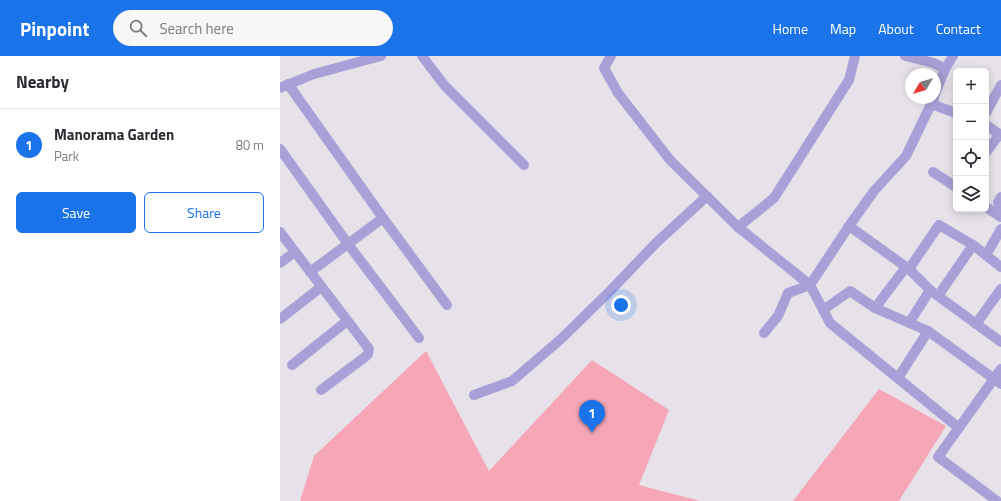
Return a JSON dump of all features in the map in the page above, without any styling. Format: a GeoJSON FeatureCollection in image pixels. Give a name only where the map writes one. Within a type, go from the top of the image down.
{"type":"FeatureCollection","features":[{"type":"Feature","properties":{"kind":"street"},"geometry":{"type":"LineString","coordinates":[[381,56],[314,74],[284,86],[447,305]]}},
{"type":"Feature","properties":{"kind":"street"},"geometry":{"type":"LineString","coordinates":[[422,56],[445,86],[524,165]]}},
{"type":"Feature","properties":{"kind":"street"},"geometry":{"type":"LineString","coordinates":[[611,56],[604,68],[618,93],[670,160],[738,226],[810,285],[830,323],[959,428]]}},
{"type":"Feature","properties":{"kind":"street"},"geometry":{"type":"LineString","coordinates":[[738,226],[774,198],[849,80],[855,56]]}},
{"type":"Feature","properties":{"kind":"street"},"geometry":{"type":"LineString","coordinates":[[905,56],[934,63],[945,69]]}},
{"type":"Feature","properties":{"kind":"street"},"geometry":{"type":"LineString","coordinates":[[941,79],[953,56]]}},
{"type":"Feature","properties":{"kind":"street"},"geometry":{"type":"LineString","coordinates":[[989,107],[1001,85]]}},
{"type":"Feature","properties":{"kind":"street"},"geometry":{"type":"LineString","coordinates":[[764,333],[778,316],[788,293],[810,285],[874,191],[906,156],[931,104]]}},
{"type":"Feature","properties":{"kind":"street"},"geometry":{"type":"LineString","coordinates":[[941,104],[953,111]]}},
{"type":"Feature","properties":{"kind":"street"},"geometry":{"type":"LineString","coordinates":[[989,127],[1000,135],[989,148]]}},
{"type":"Feature","properties":{"kind":"street"},"geometry":{"type":"LineString","coordinates":[[280,149],[348,244],[419,338]]}},
{"type":"Feature","properties":{"kind":"street"},"geometry":{"type":"LineString","coordinates":[[933,172],[953,185]]}},
{"type":"Feature","properties":{"kind":"street"},"geometry":{"type":"LineString","coordinates":[[474,395],[512,381],[518,377],[561,339],[656,243],[707,196]]}},
{"type":"Feature","properties":{"kind":"street"},"geometry":{"type":"LineString","coordinates":[[1001,197],[998,202],[1001,214]]}},
{"type":"Feature","properties":{"kind":"street"},"geometry":{"type":"LineString","coordinates":[[989,209],[1001,217]]}},
{"type":"Feature","properties":{"kind":"street"},"geometry":{"type":"LineString","coordinates":[[310,272],[383,218]]}},
{"type":"Feature","properties":{"kind":"street"},"geometry":{"type":"LineString","coordinates":[[875,308],[940,225],[973,246],[1001,267]]}},
{"type":"Feature","properties":{"kind":"street"},"geometry":{"type":"LineString","coordinates":[[849,226],[907,268],[930,290],[1001,342]]}},
{"type":"Feature","properties":{"kind":"street"},"geometry":{"type":"LineString","coordinates":[[986,255],[1001,228]]}},
{"type":"Feature","properties":{"kind":"street"},"geometry":{"type":"LineString","coordinates":[[280,232],[368,349],[368,354],[322,390]]}},
{"type":"Feature","properties":{"kind":"street"},"geometry":{"type":"LineString","coordinates":[[938,296],[973,246]]}},
{"type":"Feature","properties":{"kind":"street"},"geometry":{"type":"LineString","coordinates":[[280,263],[295,252]]}},
{"type":"Feature","properties":{"kind":"street"},"geometry":{"type":"LineString","coordinates":[[280,319],[321,287]]}},
{"type":"Feature","properties":{"kind":"street"},"geometry":{"type":"LineString","coordinates":[[976,324],[1001,289]]}},
{"type":"Feature","properties":{"kind":"street"},"geometry":{"type":"LineString","coordinates":[[909,322],[930,290]]}},
{"type":"Feature","properties":{"kind":"street"},"geometry":{"type":"LineString","coordinates":[[823,310],[850,291],[875,308],[928,331],[998,381]]}},
{"type":"Feature","properties":{"kind":"street"},"geometry":{"type":"LineString","coordinates":[[292,365],[347,321]]}},
{"type":"Feature","properties":{"kind":"street"},"geometry":{"type":"LineString","coordinates":[[898,378],[928,331]]}},
{"type":"Feature","properties":{"kind":"street"},"geometry":{"type":"LineString","coordinates":[[997,501],[938,457],[959,428],[998,381],[1001,368]]}},
{"type":"Feature","properties":{"kind":"shaded area"},"geometry":{"type":"Polygon","coordinates":[[[426,351],[489,471],[592,360],[669,410],[639,485],[700,501],[300,501],[314,456],[426,351]]]}},
{"type":"Feature","properties":{"kind":"shaded area"},"geometry":{"type":"Polygon","coordinates":[[[879,389],[946,426],[899,501],[793,501],[879,389]]]}},
{"type":"Feature","properties":{"kind":"place","name":"Manorama Garden"},"geometry":{"type":"Point","coordinates":[592,433]}}]}
